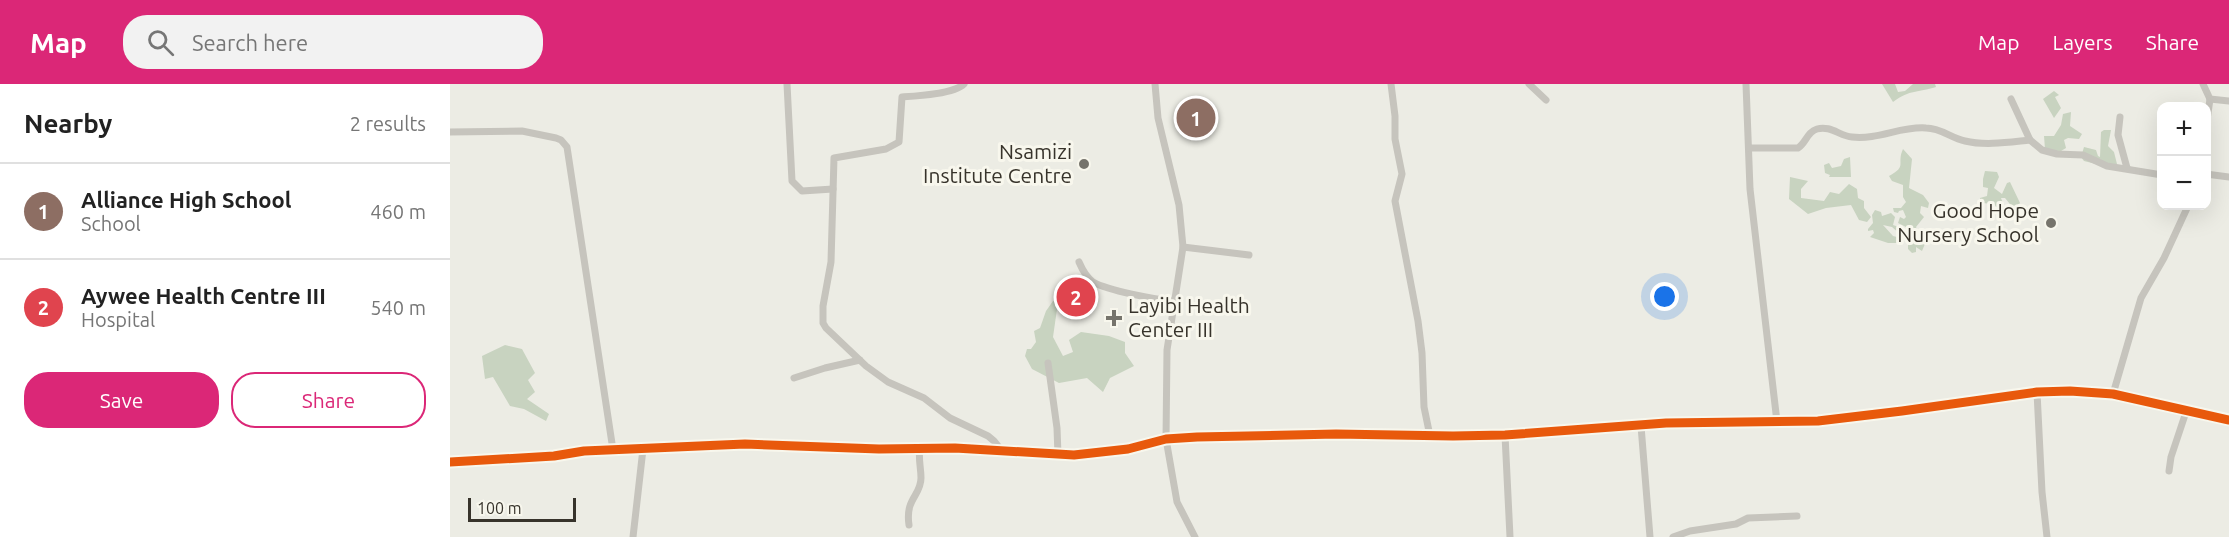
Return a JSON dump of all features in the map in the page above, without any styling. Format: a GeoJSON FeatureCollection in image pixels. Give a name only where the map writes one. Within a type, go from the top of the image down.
{"type":"FeatureCollection","features":[{"type":"Feature","properties":{"kind":"street"},"geometry":{"type":"LineString","coordinates":[[787,84],[792,181],[802,191],[832,189]]}},
{"type":"Feature","properties":{"kind":"street"},"geometry":{"type":"LineString","coordinates":[[964,84],[949,91],[902,97],[899,142],[886,149],[834,158],[831,262],[823,306],[823,323],[860,360],[894,386],[924,398],[950,418],[992,438],[1002,452]]}},
{"type":"Feature","properties":{"kind":"street"},"geometry":{"type":"LineString","coordinates":[[1155,84],[1158,118],[1179,205],[1183,247],[1167,350],[1166,439],[1177,502],[1195,537]]}},
{"type":"Feature","properties":{"kind":"street"},"geometry":{"type":"LineString","coordinates":[[1391,84],[1395,140],[1402,174],[1395,201],[1419,332],[1424,407],[1430,436]]}},
{"type":"Feature","properties":{"kind":"street"},"geometry":{"type":"LineString","coordinates":[[1529,84],[1546,100]]}},
{"type":"Feature","properties":{"kind":"street"},"geometry":{"type":"LineString","coordinates":[[1746,84],[1750,189],[1777,422]]}},
{"type":"Feature","properties":{"kind":"street"},"geometry":{"type":"LineString","coordinates":[[2203,84],[2210,102]]}},
{"type":"Feature","properties":{"kind":"street"},"geometry":{"type":"LineString","coordinates":[[2011,99],[2030,140],[2042,150],[2057,154],[2083,155],[2107,166],[2157,175]]}},
{"type":"Feature","properties":{"kind":"street"},"geometry":{"type":"LineString","coordinates":[[2210,99],[2229,101]]}},
{"type":"Feature","properties":{"kind":"street"},"geometry":{"type":"LineString","coordinates":[[2120,117],[2118,135],[2127,168]]}},
{"type":"Feature","properties":{"kind":"street"},"geometry":{"type":"LineString","coordinates":[[1749,147],[1797,148],[1804,143],[1810,133],[1826,128],[1852,137],[1888,134],[1917,128],[1939,130],[1969,142],[1999,143],[2030,140]]}},
{"type":"Feature","properties":{"kind":"street"},"geometry":{"type":"LineString","coordinates":[[450,132],[522,131],[556,138],[567,147],[613,450]]}},
{"type":"Feature","properties":{"kind":"street"},"geometry":{"type":"LineString","coordinates":[[2211,175],[2229,177]]}},
{"type":"Feature","properties":{"kind":"street"},"geometry":{"type":"LineString","coordinates":[[2113,393],[2141,298],[2164,258],[2186,210]]}},
{"type":"Feature","properties":{"kind":"street"},"geometry":{"type":"LineString","coordinates":[[1183,247],[1249,255]]}},
{"type":"Feature","properties":{"kind":"street"},"geometry":{"type":"LineString","coordinates":[[1079,262],[1093,282],[1152,299],[1173,301]]}},
{"type":"Feature","properties":{"kind":"street"},"geometry":{"type":"LineString","coordinates":[[794,378],[860,360]]}},
{"type":"Feature","properties":{"kind":"street"},"geometry":{"type":"LineString","coordinates":[[1048,363],[1058,455]]}},
{"type":"Feature","properties":{"kind":"street"},"geometry":{"type":"LineString","coordinates":[[450,462],[613,450],[745,444],[955,448],[1083,455],[1128,449],[1166,439],[1280,434],[1505,435],[1666,423],[1818,421],[2037,392],[2098,391],[2113,393],[2186,412],[2229,420]]}},
{"type":"Feature","properties":{"kind":"street"},"geometry":{"type":"LineString","coordinates":[[2037,392],[2042,492],[2047,537]]}},
{"type":"Feature","properties":{"kind":"street"},"geometry":{"type":"LineString","coordinates":[[2169,471],[2174,447],[2186,412]]}},
{"type":"Feature","properties":{"kind":"street"},"geometry":{"type":"LineString","coordinates":[[1641,426],[1650,537]]}},
{"type":"Feature","properties":{"kind":"street"},"geometry":{"type":"LineString","coordinates":[[1505,435],[1510,537]]}},
{"type":"Feature","properties":{"kind":"street"},"geometry":{"type":"LineString","coordinates":[[909,525],[908,508],[921,477],[918,462],[920,448]]}},
{"type":"Feature","properties":{"kind":"street"},"geometry":{"type":"LineString","coordinates":[[633,537],[643,449]]}},
{"type":"Feature","properties":{"kind":"street"},"geometry":{"type":"LineString","coordinates":[[1673,537],[1690,531],[1736,524],[1748,518],[1797,516]]}},
{"type":"Feature","properties":{"kind":"green space"},"geometry":{"type":"Polygon","coordinates":[[[1882,84],[1895,84],[1898,92],[1905,91],[1913,84],[1935,84],[1936,87],[1910,93],[1893,102],[1882,84]]]}},
{"type":"Feature","properties":{"kind":"green space"},"geometry":{"type":"Polygon","coordinates":[[[2054,91],[2059,95],[2055,97],[2061,108],[2054,118],[2043,99],[2054,91]]]}},
{"type":"Feature","properties":{"kind":"green space"},"geometry":{"type":"Polygon","coordinates":[[[2071,112],[2070,126],[2082,134],[2079,139],[2064,140],[2066,148],[2056,154],[2045,149],[2044,136],[2054,136],[2061,125],[2063,114],[2071,112]]]}},
{"type":"Feature","properties":{"kind":"green space"},"geometry":{"type":"Polygon","coordinates":[[[2111,130],[2108,146],[2114,152],[2117,164],[2096,164],[2084,161],[2081,157],[2084,147],[2096,150],[2100,157],[2101,132],[2111,130]]]}},
{"type":"Feature","properties":{"kind":"green space"},"geometry":{"type":"Polygon","coordinates":[[[1903,149],[1912,159],[1909,188],[1923,195],[1929,203],[1928,208],[1921,206],[1920,213],[1924,217],[1916,227],[1919,233],[1927,239],[1922,251],[1916,247],[1916,252],[1912,253],[1908,249],[1908,239],[1904,238],[1908,228],[1898,223],[1900,217],[1904,219],[1906,217],[1903,210],[1898,213],[1894,212],[1893,208],[1901,208],[1906,202],[1903,197],[1903,185],[1892,181],[1889,176],[1900,167],[1903,149]]]}},
{"type":"Feature","properties":{"kind":"green space"},"geometry":{"type":"Polygon","coordinates":[[[1850,157],[1851,177],[1829,177],[1830,175],[1825,173],[1824,165],[1829,163],[1832,168],[1841,166],[1844,159],[1850,157]]]}},
{"type":"Feature","properties":{"kind":"green space"},"geometry":{"type":"Polygon","coordinates":[[[1985,171],[1997,172],[1999,177],[1994,188],[2002,194],[2007,183],[2010,182],[2020,203],[2014,209],[2005,198],[2001,198],[2004,206],[1999,210],[1994,204],[1982,203],[1980,198],[1987,196],[1988,188],[1983,187],[1985,171]]]}},
{"type":"Feature","properties":{"kind":"green space"},"geometry":{"type":"Polygon","coordinates":[[[1790,177],[1808,181],[1801,189],[1801,198],[1824,201],[1830,192],[1839,194],[1849,184],[1857,189],[1858,198],[1864,201],[1864,208],[1871,217],[1867,222],[1859,220],[1851,205],[1826,208],[1808,214],[1789,199],[1790,177]]]}},
{"type":"Feature","properties":{"kind":"green space"},"geometry":{"type":"Polygon","coordinates":[[[1875,210],[1881,212],[1882,216],[1891,213],[1895,217],[1893,225],[1902,228],[1900,234],[1892,227],[1883,225],[1893,236],[1901,238],[1903,243],[1888,243],[1870,237],[1874,233],[1873,230],[1868,231],[1868,229],[1873,223],[1872,215],[1875,210]]]}},
{"type":"Feature","properties":{"kind":"green space"},"geometry":{"type":"Polygon","coordinates":[[[1053,301],[1058,302],[1053,337],[1063,356],[1073,352],[1069,340],[1081,332],[1109,336],[1125,342],[1125,353],[1134,366],[1110,378],[1103,392],[1087,378],[1059,383],[1032,369],[1025,356],[1027,349],[1031,349],[1036,342],[1034,331],[1040,328],[1046,311],[1053,301]]]}},
{"type":"Feature","properties":{"kind":"green space"},"geometry":{"type":"Polygon","coordinates":[[[505,345],[522,349],[535,373],[528,380],[535,392],[527,399],[549,414],[546,421],[524,409],[510,406],[493,377],[485,379],[482,356],[505,345]]]}},
{"type":"Feature","properties":{"kind":"cycle path"},"geometry":{"type":"LineString","coordinates":[[450,462],[554,456],[584,451],[745,444],[879,449],[955,448],[1074,455],[1128,449],[1166,439],[1197,437],[1336,434],[1505,435],[1666,423],[1818,421],[2037,392],[2070,391],[2113,394],[2229,420]]}},
{"type":"Feature","properties":{"kind":"place","name":"Alliance High School"},"geometry":{"type":"Point","coordinates":[1196,118]}},
{"type":"Feature","properties":{"kind":"place","name":"Nsamizi Institute Centre"},"geometry":{"type":"Point","coordinates":[1084,164]}},
{"type":"Feature","properties":{"kind":"place","name":"Good Hope Nursery School"},"geometry":{"type":"Point","coordinates":[2051,223]}},
{"type":"Feature","properties":{"kind":"place","name":"Aywee Health Centre III"},"geometry":{"type":"Point","coordinates":[1076,297]}},
{"type":"Feature","properties":{"kind":"place","name":"Layibi Health Center III"},"geometry":{"type":"Point","coordinates":[1114,318]}}]}
